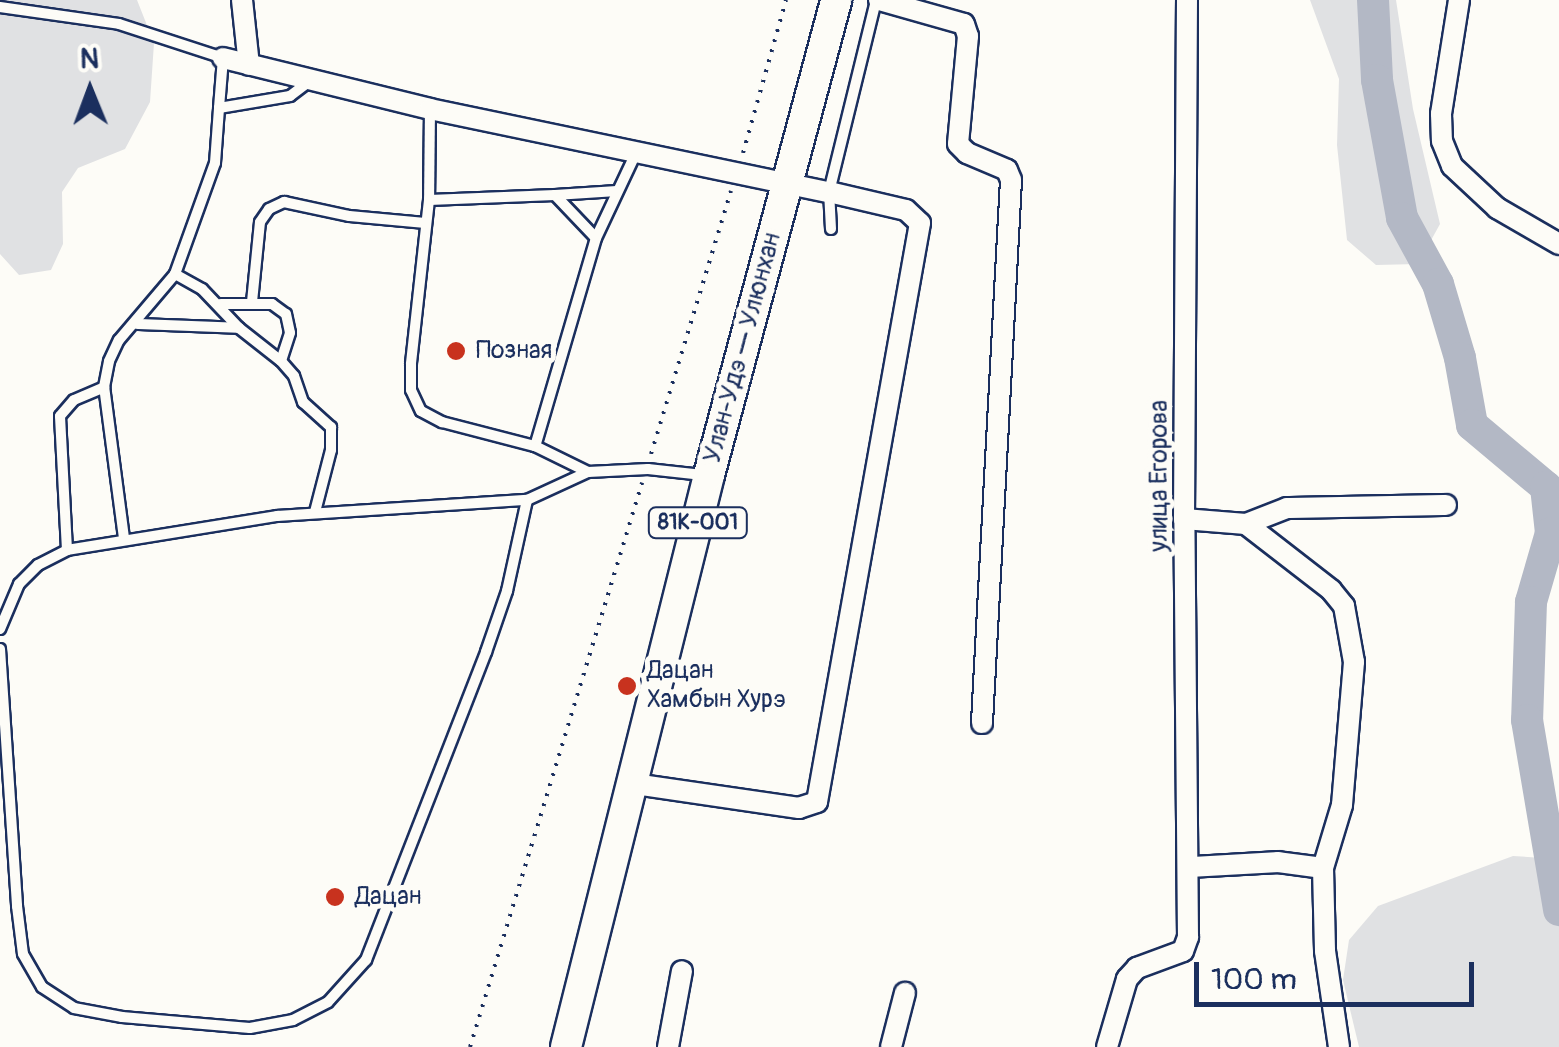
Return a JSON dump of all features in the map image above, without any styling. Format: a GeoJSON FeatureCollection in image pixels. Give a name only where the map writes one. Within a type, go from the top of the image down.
{"type":"FeatureCollection","features":[{"type":"Feature","properties":{"kind":"main road","name":"Улан-Удэ — Улюнхан"},"geometry":{"type":"LineString","coordinates":[[566,1047],[709,476],[836,0]]}},
{"type":"Feature","properties":{"kind":"street"},"geometry":{"type":"LineString","coordinates":[[242,0],[248,66]]}},
{"type":"Feature","properties":{"kind":"street"},"geometry":{"type":"LineString","coordinates":[[878,0],[964,24],[968,36],[958,144],[966,153],[1007,170],[1012,180],[982,723]]}},
{"type":"Feature","properties":{"kind":"street","name":"улица Егорова"},"geometry":{"type":"LineString","coordinates":[[1107,1047],[1127,979],[1138,968],[1182,951],[1188,937],[1184,520],[1188,0]]}},
{"type":"Feature","properties":{"kind":"street"},"geometry":{"type":"LineString","coordinates":[[1460,0],[1441,114],[1442,141],[1452,166],[1470,187],[1497,208],[1559,244]]}},
{"type":"Feature","properties":{"kind":"street"},"geometry":{"type":"LineString","coordinates":[[223,58],[430,108],[906,210],[920,223],[818,802],[799,808],[634,784]]}},
{"type":"Feature","properties":{"kind":"street"},"geometry":{"type":"LineString","coordinates":[[1184,520],[1246,524],[1287,508],[1446,504]]}},
{"type":"Feature","properties":{"kind":"street"},"geometry":{"type":"LineString","coordinates":[[1246,524],[1331,590],[1344,606],[1351,634],[1348,764],[1342,805],[1323,868],[1325,951],[1339,1047]]}},
{"type":"Feature","properties":{"kind":"street"},"geometry":{"type":"LineString","coordinates":[[1190,867],[1278,862],[1323,868]]}},
{"type":"Feature","properties":{"kind":"street"},"geometry":{"type":"LineString","coordinates":[[668,1047],[682,971]]}},
{"type":"Feature","properties":{"kind":"street"},"geometry":{"type":"LineString","coordinates":[[891,1047],[906,993]]}},
{"type":"Feature","properties":{"kind":"lane"},"geometry":{"type":"LineString","coordinates":[[831,229],[829,192],[878,0]]}},
{"type":"Feature","properties":{"kind":"lane"},"geometry":{"type":"LineString","coordinates":[[0,7],[119,24],[223,58],[215,163],[174,274],[150,300],[137,324],[120,340],[104,386],[124,538]]}},
{"type":"Feature","properties":{"kind":"lane"},"geometry":{"type":"LineString","coordinates":[[218,108],[290,96],[312,79]]}},
{"type":"Feature","properties":{"kind":"lane"},"geometry":{"type":"LineString","coordinates":[[430,108],[429,200],[410,364],[412,390],[421,411],[442,422],[535,446],[588,472]]}},
{"type":"Feature","properties":{"kind":"lane"},"geometry":{"type":"LineString","coordinates":[[535,446],[596,238],[636,153]]}},
{"type":"Feature","properties":{"kind":"lane"},"geometry":{"type":"LineString","coordinates":[[429,200],[617,192]]}},
{"type":"Feature","properties":{"kind":"lane"},"geometry":{"type":"LineString","coordinates":[[556,195],[596,238]]}},
{"type":"Feature","properties":{"kind":"lane"},"geometry":{"type":"LineString","coordinates":[[252,302],[260,222],[269,209],[284,202],[349,216],[426,223]]}},
{"type":"Feature","properties":{"kind":"lane"},"geometry":{"type":"LineString","coordinates":[[174,274],[220,304],[239,328],[281,361],[294,376],[302,402],[331,427],[332,450],[315,512]]}},
{"type":"Feature","properties":{"kind":"lane"},"geometry":{"type":"LineString","coordinates":[[220,304],[272,304],[286,314],[290,333],[281,361]]}},
{"type":"Feature","properties":{"kind":"lane"},"geometry":{"type":"LineString","coordinates":[[137,324],[239,328]]}},
{"type":"Feature","properties":{"kind":"lane"},"geometry":{"type":"LineString","coordinates":[[67,550],[60,416],[74,400],[104,386]]}},
{"type":"Feature","properties":{"kind":"lane"},"geometry":{"type":"LineString","coordinates":[[0,629],[19,584],[38,565],[67,550],[124,538],[315,512],[527,500],[588,472],[646,469],[709,476]]}},
{"type":"Feature","properties":{"kind":"lane"},"geometry":{"type":"LineString","coordinates":[[0,650],[19,922],[24,954],[42,986],[74,1008],[122,1017],[250,1028],[292,1020],[328,1002],[366,960],[392,902],[502,607],[527,500]]}},
{"type":"Feature","properties":{"kind":"path"},"geometry":{"type":"LineString","coordinates":[[470,1047],[786,0]]}},
{"type":"Feature","properties":{"kind":"shaded area"},"geometry":{"type":"Polygon","coordinates":[[[0,0],[137,0],[154,43],[150,102],[125,149],[78,168],[62,192],[63,244],[51,270],[19,275],[0,254],[0,0]]]}},
{"type":"Feature","properties":{"kind":"shaded area"},"geometry":{"type":"Polygon","coordinates":[[[1310,0],[1396,0],[1413,109],[1440,224],[1418,264],[1376,265],[1347,240],[1337,145],[1339,79],[1310,0]]]}},
{"type":"Feature","properties":{"kind":"shaded area"},"geometry":{"type":"Polygon","coordinates":[[[1513,856],[1559,859],[1559,1047],[1359,1047],[1343,980],[1349,940],[1378,906],[1513,856]]]}},
{"type":"Feature","properties":{"kind":"waterway"},"geometry":{"type":"LineString","coordinates":[[1373,0],[1377,80],[1402,218],[1438,284],[1460,358],[1472,425],[1546,487],[1551,533],[1531,602],[1527,720],[1559,910]]}},
{"type":"Feature","properties":{"kind":"place","name":"Позная"},"geometry":{"type":"Point","coordinates":[456,351]}},
{"type":"Feature","properties":{"kind":"place","name":"Дацан Хамбын Хурэ"},"geometry":{"type":"Point","coordinates":[627,686]}},
{"type":"Feature","properties":{"kind":"place","name":"Дацан"},"geometry":{"type":"Point","coordinates":[335,897]}}]}
